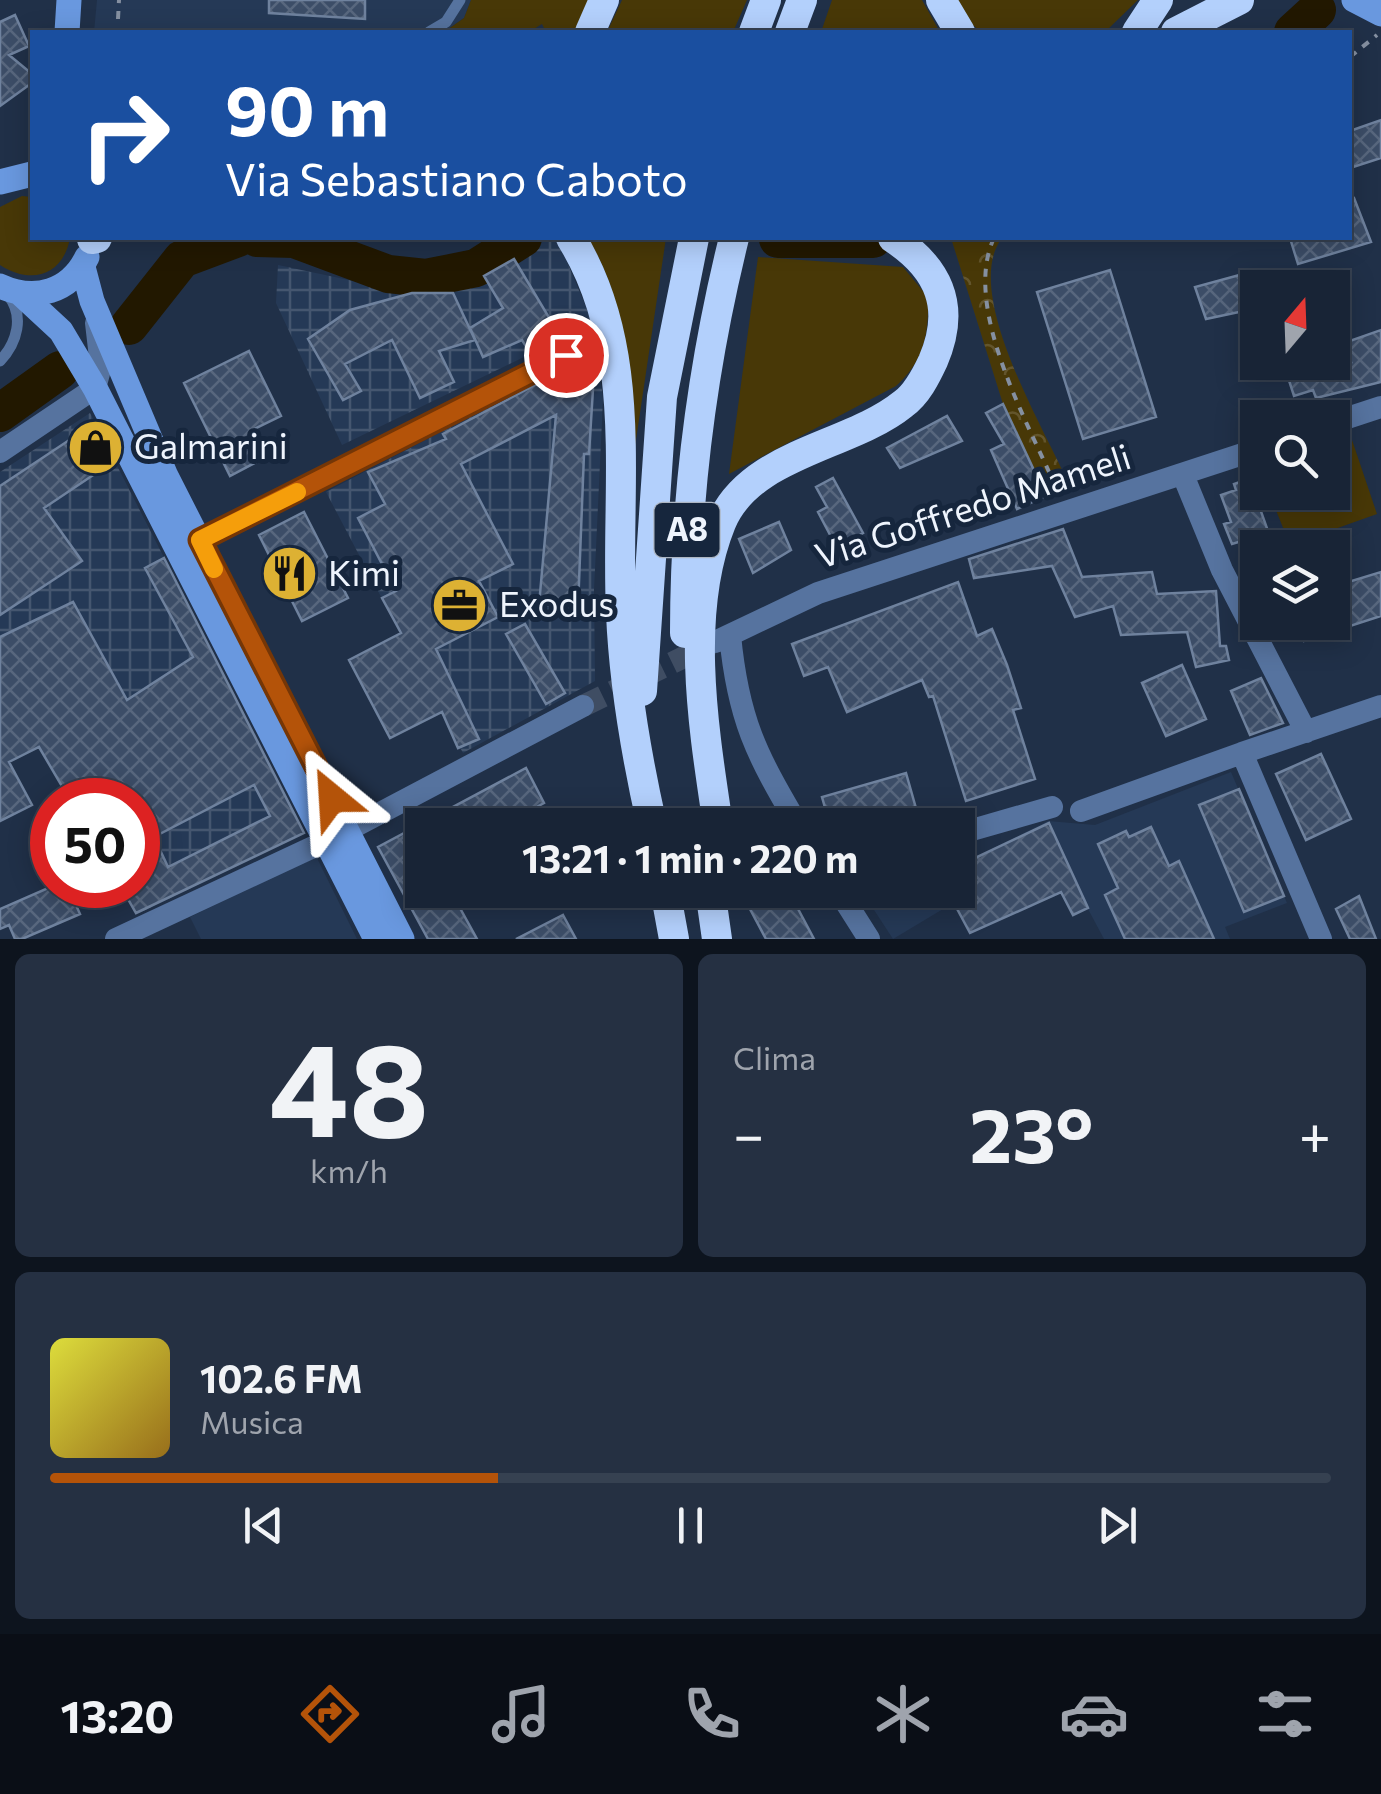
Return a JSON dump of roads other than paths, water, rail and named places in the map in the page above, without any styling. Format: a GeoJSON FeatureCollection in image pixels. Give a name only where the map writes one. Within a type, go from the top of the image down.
{"type":"FeatureCollection","features":[{"type":"Feature","properties":{"kind":"highway"},"geometry":{"type":"LineString","coordinates":[[591,30],[604,0]]}},
{"type":"Feature","properties":{"kind":"highway"},"geometry":{"type":"LineString","coordinates":[[755,30],[766,0]]}},
{"type":"Feature","properties":{"kind":"highway"},"geometry":{"type":"LineString","coordinates":[[791,30],[802,0]]}},
{"type":"Feature","properties":{"kind":"highway"},"geometry":{"type":"LineString","coordinates":[[940,0],[959,30]]}},
{"type":"Feature","properties":{"kind":"highway"},"geometry":{"type":"LineString","coordinates":[[1139,30],[1158,0]]}},
{"type":"Feature","properties":{"kind":"highway"},"geometry":{"type":"LineString","coordinates":[[1180,30],[1239,0]]}},
{"type":"Feature","properties":{"kind":"highway"},"geometry":{"type":"LineString","coordinates":[[573,240],[602,299],[616,361],[628,720],[650,808]]}},
{"type":"Feature","properties":{"kind":"highway","name":"A8"},"geometry":{"type":"LineString","coordinates":[[652,808],[642,692],[650,522],[662,397],[694,240]]}},
{"type":"Feature","properties":{"kind":"highway","name":"A8"},"geometry":{"type":"LineString","coordinates":[[698,808],[684,646],[686,549],[715,315],[734,240]]}},
{"type":"Feature","properties":{"kind":"highway"},"geometry":{"type":"LineString","coordinates":[[717,808],[701,628],[721,522],[733,502],[768,473],[893,412],[919,386],[935,357],[946,317],[939,291],[925,266],[894,240]]}},
{"type":"Feature","properties":{"kind":"highway"},"geometry":{"type":"LineString","coordinates":[[668,908],[674,939]]}},
{"type":"Feature","properties":{"kind":"highway"},"geometry":{"type":"LineString","coordinates":[[713,908],[717,939]]}},
{"type":"Feature","properties":{"kind":"highway"},"geometry":{"type":"LineString","coordinates":[[731,908],[735,939]]}},
{"type":"Feature","properties":{"kind":"main road"},"geometry":{"type":"LineString","coordinates":[[67,30],[70,0]]}},
{"type":"Feature","properties":{"kind":"main road"},"geometry":{"type":"LineString","coordinates":[[1354,0],[1381,12]]}},
{"type":"Feature","properties":{"kind":"main road"},"geometry":{"type":"LineString","coordinates":[[1368,0],[1381,12]]}},
{"type":"Feature","properties":{"kind":"main road"},"geometry":{"type":"LineString","coordinates":[[0,182],[30,174]]}},
{"type":"Feature","properties":{"kind":"main road"},"geometry":{"type":"LineString","coordinates":[[8,290],[56,290],[91,245]]}},
{"type":"Feature","properties":{"kind":"main road"},"geometry":{"type":"LineString","coordinates":[[91,245],[92,301],[166,476],[200,540],[337,836],[376,939]]}},
{"type":"Feature","properties":{"kind":"main road"},"geometry":{"type":"LineString","coordinates":[[8,290],[60,331],[95,388],[337,836],[402,939]]}},
{"type":"Feature","properties":{"kind":"street"},"geometry":{"type":"LineString","coordinates":[[0,452],[95,388],[101,366],[92,301]]}},
{"type":"Feature","properties":{"kind":"street"},"geometry":{"type":"LineString","coordinates":[[200,540],[566,355]]}},
{"type":"Feature","properties":{"kind":"street"},"geometry":{"type":"LineString","coordinates":[[1350,418],[1381,407]]}},
{"type":"Feature","properties":{"kind":"street","name":"Via Goffredo Mameli"},"geometry":{"type":"LineString","coordinates":[[788,808],[752,747],[722,639],[818,594],[1240,455]]}},
{"type":"Feature","properties":{"kind":"street"},"geometry":{"type":"LineString","coordinates":[[1182,476],[1222,570],[1306,732]]}},
{"type":"Feature","properties":{"kind":"street"},"geometry":{"type":"LineString","coordinates":[[116,939],[337,836],[583,706]]}},
{"type":"Feature","properties":{"kind":"street"},"geometry":{"type":"LineString","coordinates":[[1082,812],[1381,706]]}},
{"type":"Feature","properties":{"kind":"street"},"geometry":{"type":"LineString","coordinates":[[1242,753],[1321,939]]}},
{"type":"Feature","properties":{"kind":"street"},"geometry":{"type":"LineString","coordinates":[[975,829],[1052,807]]}},
{"type":"Feature","properties":{"kind":"street"},"geometry":{"type":"LineString","coordinates":[[849,908],[869,939]]}},
{"type":"Feature","properties":{"kind":"lane"},"geometry":{"type":"LineString","coordinates":[[432,30],[446,22],[460,0]]}},
{"type":"Feature","properties":{"kind":"lane"},"geometry":{"type":"LineString","coordinates":[[0,361],[14,342],[18,322],[17,306],[8,290]]}},
{"type":"Feature","properties":{"kind":"waterway"},"geometry":{"type":"LineString","coordinates":[[1295,30],[1317,10]]}},
{"type":"Feature","properties":{"kind":"waterway"},"geometry":{"type":"LineString","coordinates":[[129,326],[182,259],[233,240]]}},
{"type":"Feature","properties":{"kind":"waterway"},"geometry":{"type":"LineString","coordinates":[[297,240],[388,274],[426,278],[476,268],[520,240]]}},
{"type":"Feature","properties":{"kind":"waterway"},"geometry":{"type":"LineString","coordinates":[[0,413],[60,370]]}},
{"type":"Feature","properties":{"kind":"tunnel"},"geometry":{"type":"LineString","coordinates":[[583,706],[711,644]]}},
{"type":"Feature","properties":{"kind":"place","name":"Galmarini"},"geometry":{"type":"Point","coordinates":[95,447]}},
{"type":"Feature","properties":{"kind":"place","name":"Kimi"},"geometry":{"type":"Point","coordinates":[289,574]}},
{"type":"Feature","properties":{"kind":"place","name":"Exodus"},"geometry":{"type":"Point","coordinates":[460,605]}}]}
